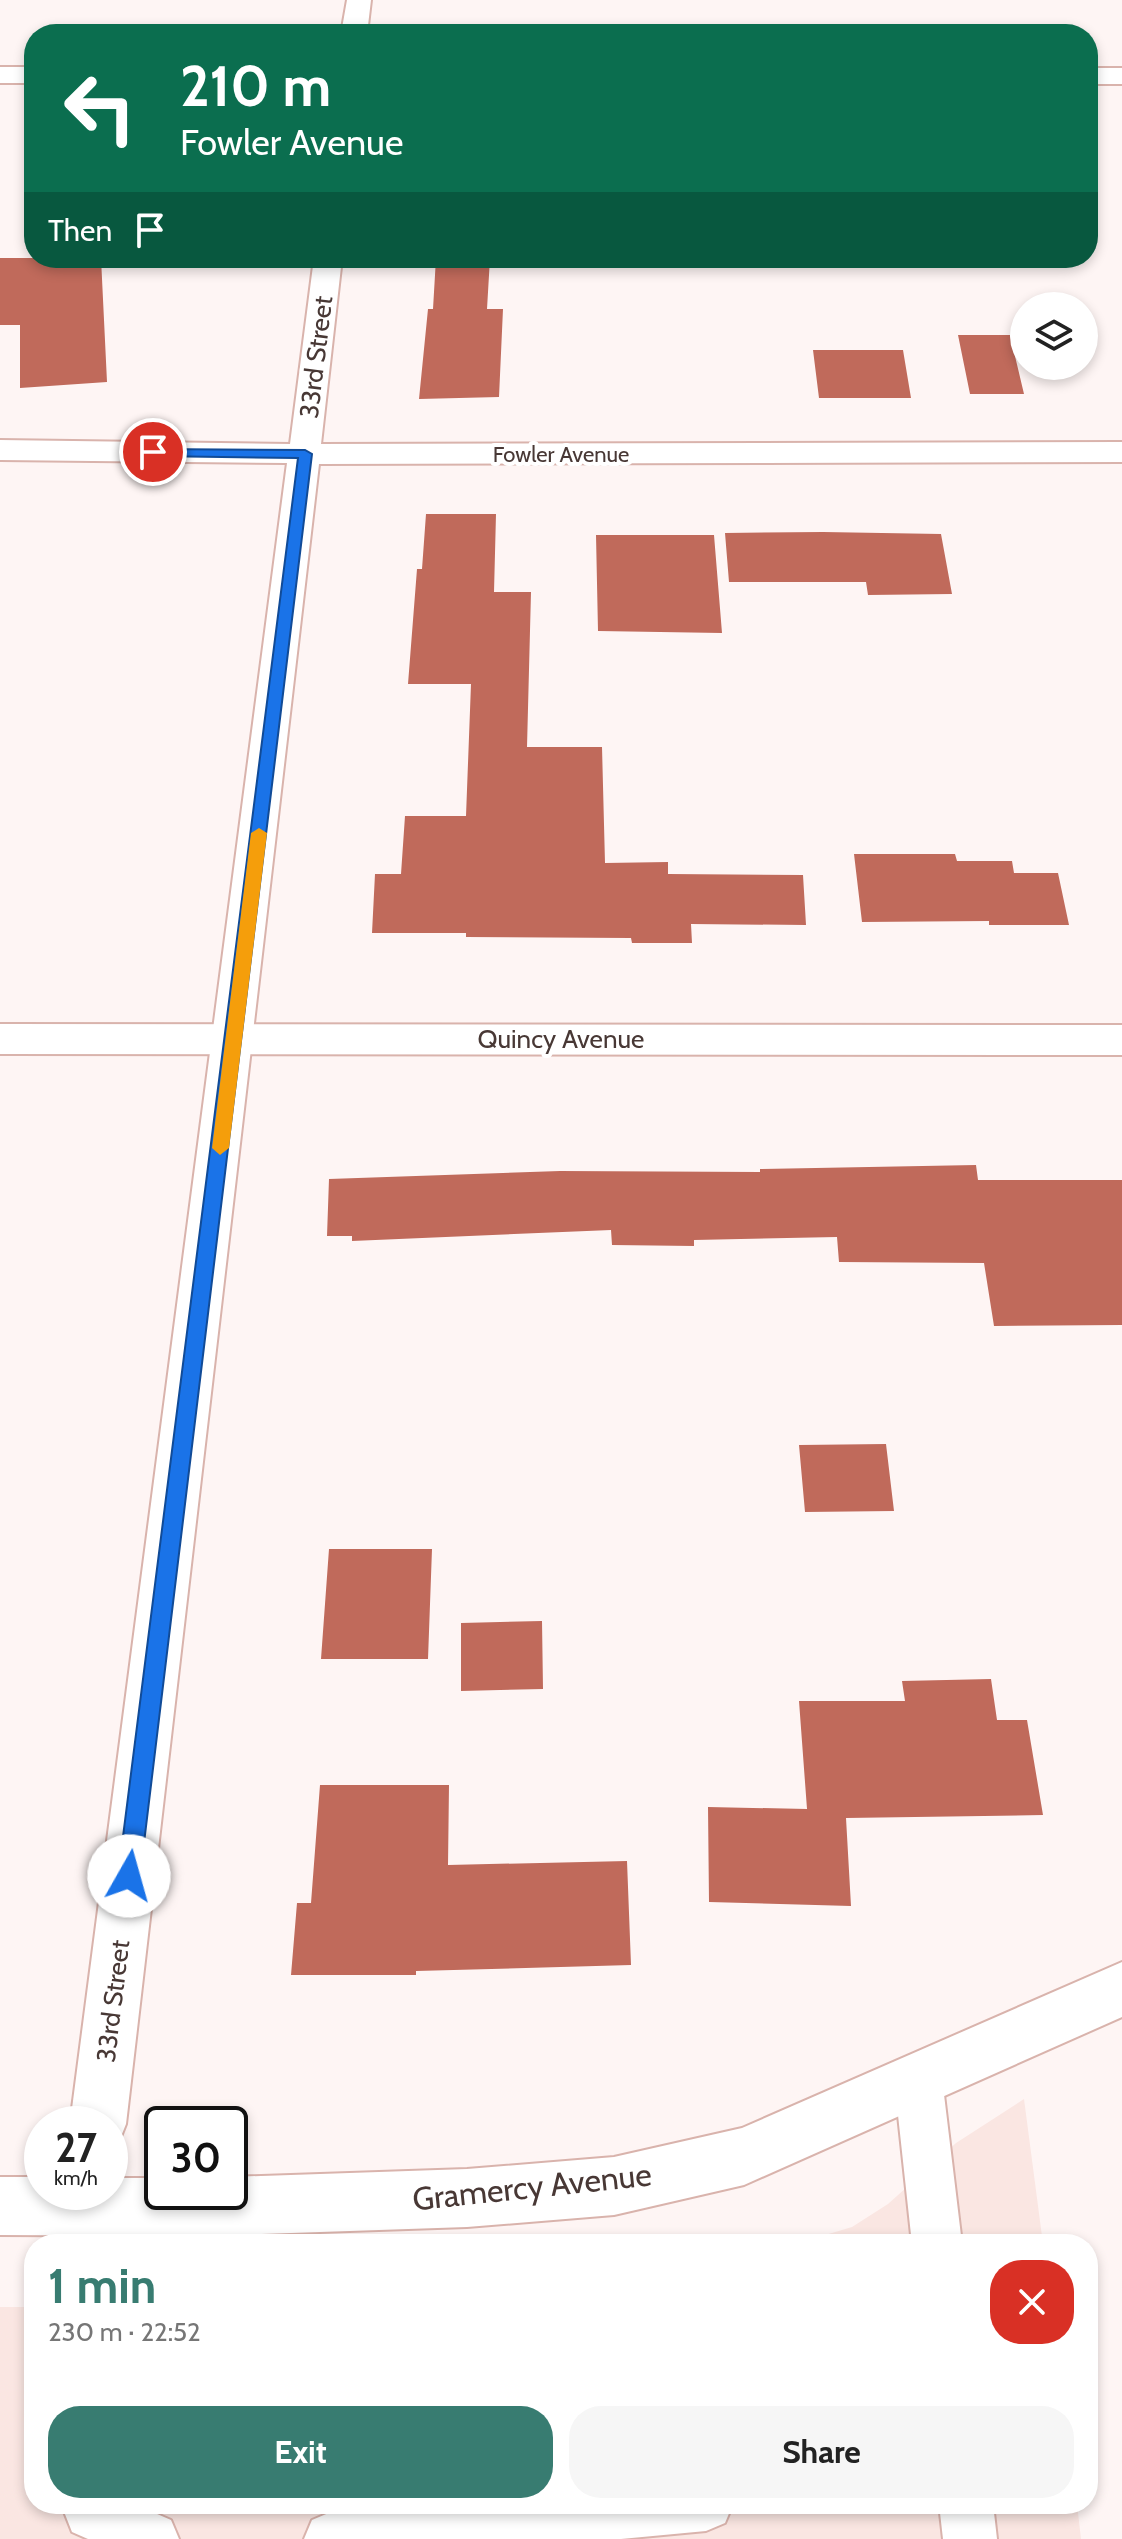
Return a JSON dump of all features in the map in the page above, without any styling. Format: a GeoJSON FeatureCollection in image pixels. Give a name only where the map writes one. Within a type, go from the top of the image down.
{"type":"FeatureCollection","features":[{"type":"Feature","properties":{"kind":"street"},"geometry":{"type":"LineString","coordinates":[[355,24],[359,0]]}},
{"type":"Feature","properties":{"kind":"street"},"geometry":{"type":"LineString","coordinates":[[0,75],[24,75]]}},
{"type":"Feature","properties":{"kind":"street"},"geometry":{"type":"LineString","coordinates":[[1098,76],[1122,76]]}},
{"type":"Feature","properties":{"kind":"street","name":"33rd Street"},"geometry":{"type":"LineString","coordinates":[[100,2106],[327,268]]}},
{"type":"Feature","properties":{"kind":"street","name":"Fowler Avenue"},"geometry":{"type":"LineString","coordinates":[[0,450],[305,454],[1122,452]]}},
{"type":"Feature","properties":{"kind":"street","name":"Quincy Avenue"},"geometry":{"type":"LineString","coordinates":[[0,1039],[1122,1040]]}},
{"type":"Feature","properties":{"kind":"street","name":"Gramercy Avenue"},"geometry":{"type":"LineString","coordinates":[[0,2206],[86,2214],[467,2198],[614,2186],[744,2156],[1122,1989]]}},
{"type":"Feature","properties":{"kind":"lane"},"geometry":{"type":"LineString","coordinates":[[918,2078],[936,2234]]}},
{"type":"Feature","properties":{"kind":"lane"},"geometry":{"type":"LineString","coordinates":[[93,2514],[152,2539]]}},
{"type":"Feature","properties":{"kind":"lane"},"geometry":{"type":"LineString","coordinates":[[331,2539],[599,2514]]}},
{"type":"Feature","properties":{"kind":"lane"},"geometry":{"type":"LineString","coordinates":[[967,2514],[970,2539]]}},
{"type":"Feature","properties":{"kind":"shaded area"},"geometry":{"type":"Polygon","coordinates":[[[1024,2099],[1042,2234],[829,2234],[852,2227],[888,2204],[956,2143],[1024,2099]]]}},
{"type":"Feature","properties":{"kind":"shaded area"},"geometry":{"type":"Polygon","coordinates":[[[0,2307],[24,2307],[24,2514],[1078,2514],[1081,2539],[0,2539],[0,2307]]]}},
{"type":"Feature","properties":{"kind":"building"},"geometry":{"type":"Polygon","coordinates":[[[0,258],[24,258],[24,268],[101,268],[107,382],[20,388],[20,325],[0,325],[0,258]]]}},
{"type":"Feature","properties":{"kind":"building"},"geometry":{"type":"Polygon","coordinates":[[[435,268],[489,268],[487,309],[503,309],[499,397],[419,399],[428,309],[433,309],[435,268]]]}},
{"type":"Feature","properties":{"kind":"building"},"geometry":{"type":"Polygon","coordinates":[[[958,335],[1010,335],[1010,380],[1021,380],[1024,394],[970,394],[958,335]]]}},
{"type":"Feature","properties":{"kind":"building"},"geometry":{"type":"Polygon","coordinates":[[[813,350],[903,350],[911,398],[819,398],[813,350]]]}},
{"type":"Feature","properties":{"kind":"building"},"geometry":{"type":"Polygon","coordinates":[[[426,514],[496,514],[494,592],[531,592],[527,747],[602,747],[605,863],[668,862],[668,874],[803,875],[806,925],[691,924],[692,943],[632,943],[631,938],[372,933],[375,874],[401,874],[405,816],[466,816],[471,684],[408,684],[417,569],[422,569],[426,514]]]}},
{"type":"Feature","properties":{"kind":"building"},"geometry":{"type":"Polygon","coordinates":[[[725,533],[941,534],[952,594],[868,595],[866,582],[729,582],[725,533]]]}},
{"type":"Feature","properties":{"kind":"building"},"geometry":{"type":"Polygon","coordinates":[[[596,535],[714,535],[722,633],[598,631],[596,535]]]}},
{"type":"Feature","properties":{"kind":"building"},"geometry":{"type":"Polygon","coordinates":[[[854,854],[955,854],[957,861],[1012,861],[1014,873],[1058,873],[1069,925],[989,925],[989,921],[862,922],[854,854]]]}},
{"type":"Feature","properties":{"kind":"building"},"geometry":{"type":"Polygon","coordinates":[[[976,1165],[978,1180],[1122,1180],[1122,1325],[994,1326],[984,1263],[839,1262],[837,1237],[694,1240],[694,1246],[612,1245],[611,1230],[352,1241],[352,1236],[327,1236],[329,1179],[560,1171],[760,1172],[760,1169],[976,1165]]]}},
{"type":"Feature","properties":{"kind":"building"},"geometry":{"type":"Polygon","coordinates":[[[886,1444],[894,1511],[805,1512],[799,1445],[886,1444]]]}},
{"type":"Feature","properties":{"kind":"building"},"geometry":{"type":"Polygon","coordinates":[[[329,1549],[432,1549],[428,1659],[321,1659],[329,1549]]]}},
{"type":"Feature","properties":{"kind":"building"},"geometry":{"type":"Polygon","coordinates":[[[542,1621],[543,1689],[461,1691],[461,1623],[542,1621]]]}},
{"type":"Feature","properties":{"kind":"building"},"geometry":{"type":"Polygon","coordinates":[[[991,1679],[997,1720],[1027,1720],[1043,1815],[846,1818],[851,1906],[709,1902],[708,1807],[807,1809],[799,1701],[905,1701],[902,1681],[991,1679]]]}},
{"type":"Feature","properties":{"kind":"building"},"geometry":{"type":"Polygon","coordinates":[[[320,1785],[449,1785],[448,1865],[627,1861],[631,1965],[416,1971],[416,1975],[291,1975],[297,1903],[311,1903],[320,1785]]]}},
{"type":"Feature","properties":{"kind":"slow traffic"},"geometry":{"type":"LineString","coordinates":[[220,1148],[259,833]]}},
{"type":"Feature","properties":{"kind":"route"},"geometry":{"type":"LineString","coordinates":[[129,1876],[305,454],[153,452]]}}]}
